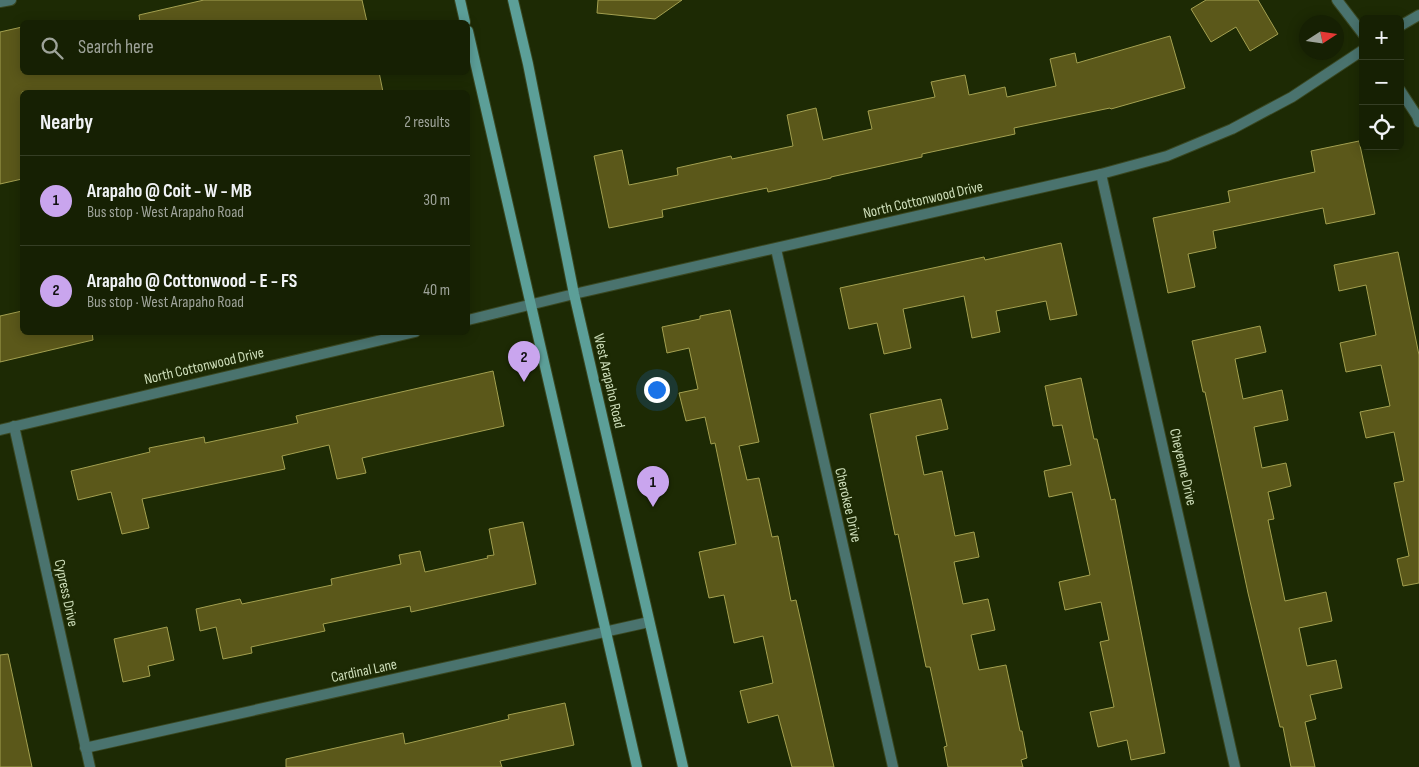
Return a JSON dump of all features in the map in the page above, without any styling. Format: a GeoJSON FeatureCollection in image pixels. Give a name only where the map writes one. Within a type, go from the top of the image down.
{"type":"FeatureCollection","features":[{"type":"Feature","properties":{"kind":"main road"},"geometry":{"type":"LineString","coordinates":[[460,0],[465,20]]}},
{"type":"Feature","properties":{"kind":"main road","name":"West Arapaho Road"},"geometry":{"type":"LineString","coordinates":[[513,0],[528,64],[574,294],[683,767]]}},
{"type":"Feature","properties":{"kind":"main road"},"geometry":{"type":"LineString","coordinates":[[470,40],[637,767]]}},
{"type":"Feature","properties":{"kind":"street"},"geometry":{"type":"LineString","coordinates":[[0,2],[11,0]]}},
{"type":"Feature","properties":{"kind":"street"},"geometry":{"type":"LineString","coordinates":[[1337,0],[1359,29]]}},
{"type":"Feature","properties":{"kind":"street"},"geometry":{"type":"LineString","coordinates":[[1404,24],[1419,15]]}},
{"type":"Feature","properties":{"kind":"street","name":"North Cottonwood Drive"},"geometry":{"type":"LineString","coordinates":[[470,320],[574,294],[1101,174],[1167,156],[1232,129],[1292,98],[1359,53]]}},
{"type":"Feature","properties":{"kind":"street"},"geometry":{"type":"LineString","coordinates":[[1404,96],[1419,122]]}},
{"type":"Feature","properties":{"kind":"street","name":"Cheyenne Drive"},"geometry":{"type":"LineString","coordinates":[[1101,174],[1235,767]]}},
{"type":"Feature","properties":{"kind":"street","name":"Cherokee Drive"},"geometry":{"type":"LineString","coordinates":[[776,249],[892,767]]}},
{"type":"Feature","properties":{"kind":"street","name":"North Cottonwood Drive"},"geometry":{"type":"LineString","coordinates":[[0,430],[402,335]]}},
{"type":"Feature","properties":{"kind":"street","name":"Cypress Drive"},"geometry":{"type":"LineString","coordinates":[[14,426],[90,767]]}},
{"type":"Feature","properties":{"kind":"street","name":"Cardinal Lane"},"geometry":{"type":"LineString","coordinates":[[85,748],[649,622]]}},
{"type":"Feature","properties":{"kind":"building"},"geometry":{"type":"Polygon","coordinates":[[[204,0],[362,0],[367,20],[140,20],[139,15],[204,0]]]}},
{"type":"Feature","properties":{"kind":"building"},"geometry":{"type":"Polygon","coordinates":[[[598,0],[682,0],[655,19],[597,13],[598,0]]]}},
{"type":"Feature","properties":{"kind":"building"},"geometry":{"type":"Polygon","coordinates":[[[1206,0],[1258,0],[1278,34],[1250,51],[1236,27],[1211,42],[1191,9],[1206,0]]]}},
{"type":"Feature","properties":{"kind":"building"},"geometry":{"type":"Polygon","coordinates":[[[20,27],[20,75],[380,75],[383,90],[20,90],[20,179],[0,184],[0,32],[20,27]]]}},
{"type":"Feature","properties":{"kind":"building"},"geometry":{"type":"Polygon","coordinates":[[[1170,36],[1185,88],[1111,109],[1014,128],[1015,134],[922,154],[922,157],[768,192],[767,188],[662,210],[663,217],[609,228],[594,156],[622,150],[629,185],[678,175],[677,168],[731,156],[732,159],[793,146],[787,115],[816,108],[823,140],[872,129],[868,111],[935,97],[931,82],[965,75],[969,95],[1005,87],[1007,97],[1056,86],[1050,59],[1075,53],[1077,63],[1170,36]]]}},
{"type":"Feature","properties":{"kind":"building"},"geometry":{"type":"Polygon","coordinates":[[[1359,141],[1359,150],[1361,150],[1375,214],[1326,224],[1323,208],[1213,231],[1216,248],[1188,254],[1195,287],[1168,293],[1153,218],[1230,202],[1228,191],[1315,172],[1311,151],[1359,141]]]}},
{"type":"Feature","properties":{"kind":"building"},"geometry":{"type":"Polygon","coordinates":[[[1061,243],[1077,315],[1050,320],[1046,301],[996,311],[1000,332],[972,338],[964,296],[903,309],[911,348],[884,354],[877,323],[849,329],[840,288],[984,257],[985,260],[1061,243]]]}},
{"type":"Feature","properties":{"kind":"building"},"geometry":{"type":"Polygon","coordinates":[[[1398,252],[1419,355],[1419,583],[1403,586],[1397,559],[1409,556],[1394,483],[1404,481],[1394,432],[1366,438],[1360,412],[1390,406],[1381,365],[1346,372],[1340,343],[1376,335],[1366,285],[1339,291],[1334,265],[1398,252]]]}},
{"type":"Feature","properties":{"kind":"building"},"geometry":{"type":"Polygon","coordinates":[[[730,310],[759,442],[739,446],[747,480],[759,478],[772,537],[778,536],[791,601],[796,600],[834,767],[792,767],[778,715],[748,723],[740,691],[773,683],[763,636],[734,643],[724,595],[709,598],[699,552],[736,544],[715,443],[711,444],[705,417],[686,421],[679,393],[698,389],[689,348],[667,353],[662,327],[730,310]]]}},
{"type":"Feature","properties":{"kind":"building"},"geometry":{"type":"Polygon","coordinates":[[[20,311],[20,335],[92,335],[93,340],[0,362],[0,316],[20,311]]]}},
{"type":"Feature","properties":{"kind":"building"},"geometry":{"type":"Polygon","coordinates":[[[1260,326],[1266,352],[1235,359],[1243,399],[1282,390],[1288,420],[1254,427],[1262,468],[1286,463],[1291,486],[1268,492],[1274,519],[1268,520],[1285,601],[1326,592],[1332,621],[1299,628],[1307,666],[1336,660],[1342,688],[1310,695],[1316,719],[1305,722],[1315,767],[1291,767],[1283,727],[1280,727],[1248,593],[1205,392],[1203,392],[1192,341],[1260,326]]]}},
{"type":"Feature","properties":{"kind":"building"},"geometry":{"type":"Polygon","coordinates":[[[493,371],[504,426],[362,458],[366,473],[337,479],[329,445],[282,456],[285,469],[142,499],[149,528],[122,534],[111,492],[78,500],[71,471],[150,452],[149,448],[204,437],[205,443],[298,423],[296,416],[493,371]]]}},
{"type":"Feature","properties":{"kind":"building"},"geometry":{"type":"Polygon","coordinates":[[[1081,378],[1094,439],[1097,439],[1111,500],[1115,499],[1165,753],[1131,760],[1127,740],[1098,747],[1090,712],[1114,707],[1100,642],[1109,640],[1101,602],[1065,610],[1059,582],[1090,575],[1072,492],[1049,497],[1044,471],[1071,465],[1062,425],[1053,426],[1045,386],[1081,378]]]}},
{"type":"Feature","properties":{"kind":"building"},"geometry":{"type":"Polygon","coordinates":[[[941,399],[948,429],[916,436],[924,475],[942,471],[955,536],[974,532],[979,557],[954,562],[963,604],[988,599],[995,630],[971,635],[979,670],[1006,665],[1027,758],[1021,760],[1023,767],[948,767],[944,747],[947,746],[930,667],[926,667],[898,534],[895,535],[870,414],[941,399]]]}},
{"type":"Feature","properties":{"kind":"building"},"geometry":{"type":"Polygon","coordinates":[[[523,522],[536,584],[411,612],[410,606],[323,624],[325,631],[251,647],[252,653],[223,659],[216,627],[200,631],[196,609],[240,599],[242,604],[332,585],[331,579],[401,564],[399,555],[420,551],[425,572],[488,558],[487,556],[494,555],[489,529],[523,522]]]}},
{"type":"Feature","properties":{"kind":"building"},"geometry":{"type":"Polygon","coordinates":[[[167,627],[174,660],[148,666],[150,676],[123,682],[114,639],[167,627]]]}},
{"type":"Feature","properties":{"kind":"building"},"geometry":{"type":"Polygon","coordinates":[[[8,654],[32,767],[0,767],[0,655],[8,654]]]}},
{"type":"Feature","properties":{"kind":"building"},"geometry":{"type":"Polygon","coordinates":[[[565,703],[574,745],[500,761],[502,767],[286,767],[286,759],[403,733],[405,744],[509,719],[508,715],[565,703]]]}},
{"type":"Feature","properties":{"kind":"place","name":"Arapaho @ Cottonwood - E - FS"},"geometry":{"type":"Point","coordinates":[524,382]}},
{"type":"Feature","properties":{"kind":"place","name":"Arapaho @ Coit - W - MB"},"geometry":{"type":"Point","coordinates":[653,507]}}]}
